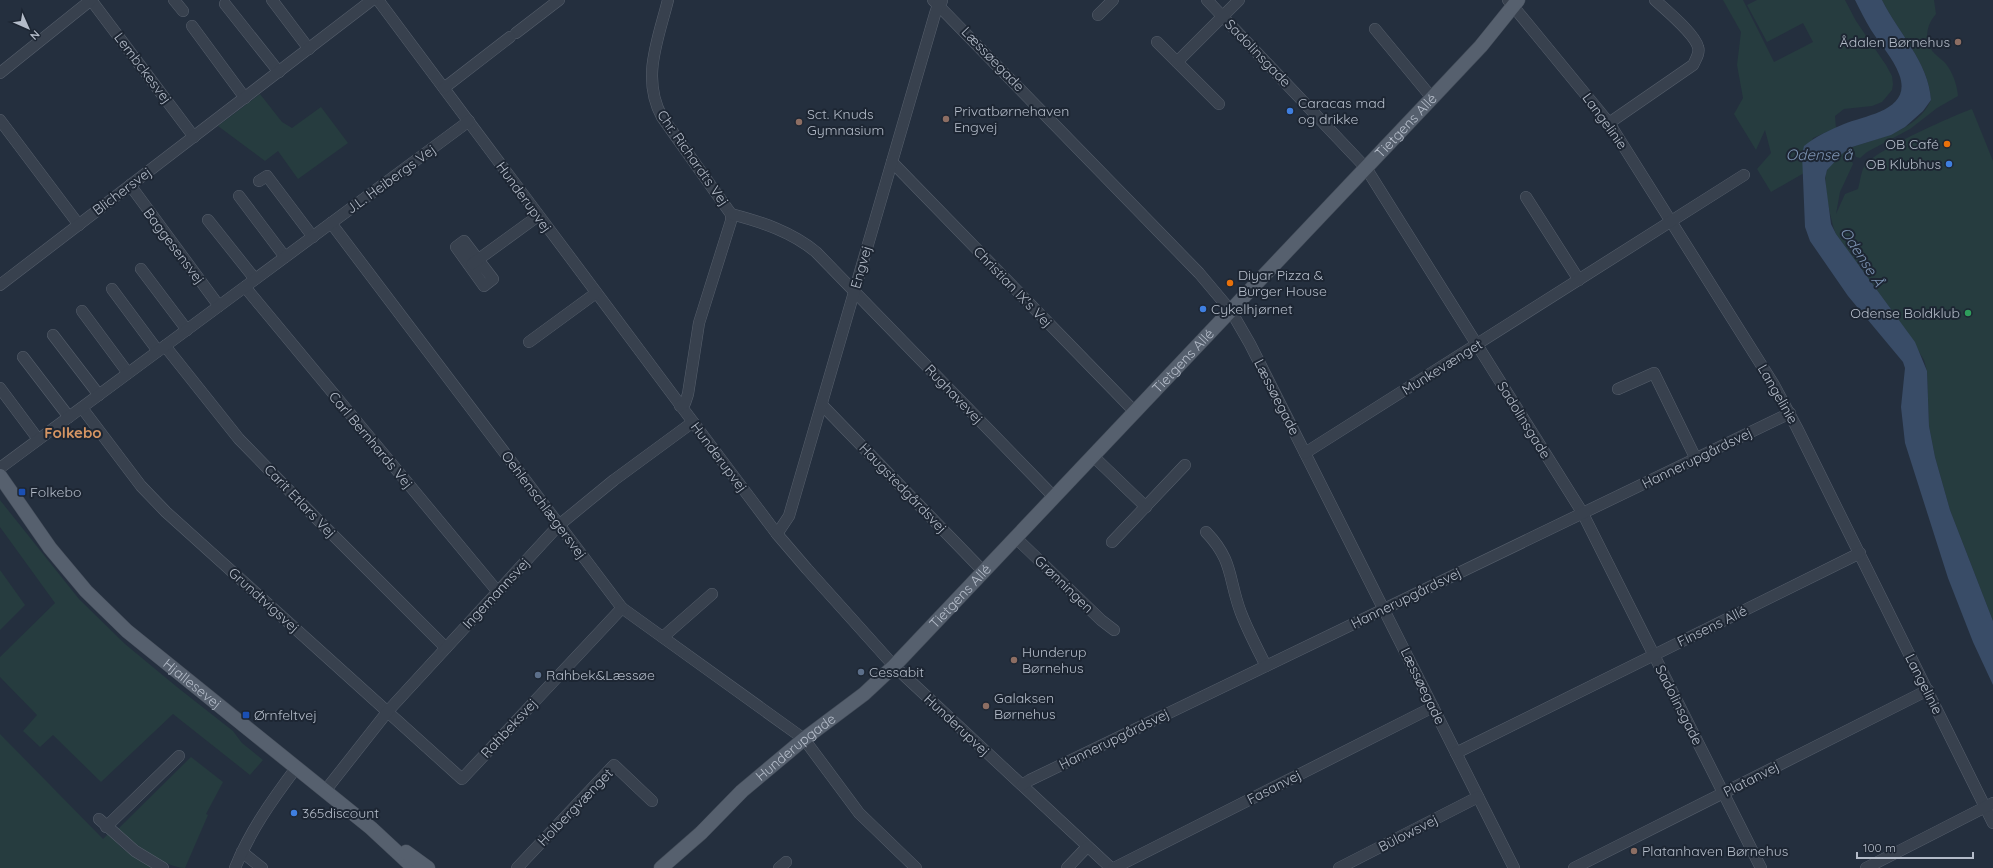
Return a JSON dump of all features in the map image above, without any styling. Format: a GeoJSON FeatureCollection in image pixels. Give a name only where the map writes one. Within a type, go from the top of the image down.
{"type":"FeatureCollection","features":[{"type":"Feature","properties":{"kind":"main road","name":"Tietgens Allé"},"geometry":{"type":"LineString","coordinates":[[894,666],[1481,46],[1513,2]]}},
{"type":"Feature","properties":{"kind":"main road","name":"Hjallesevej"},"geometry":{"type":"LineString","coordinates":[[0,476],[31,522],[86,591],[127,631],[324,791],[371,828],[428,868]]}},
{"type":"Feature","properties":{"kind":"main road","name":"Hjallesevej"},"geometry":{"type":"LineString","coordinates":[[0,487],[22,515],[31,522]]}},
{"type":"Feature","properties":{"kind":"main road","name":"Hunderupgade"},"geometry":{"type":"LineString","coordinates":[[661,868],[701,833],[742,791],[804,739],[864,694],[894,666]]}},
{"type":"Feature","properties":{"kind":"main road","name":"Hjallesevej"},"geometry":{"type":"LineString","coordinates":[[371,828],[414,868]]}},
{"type":"Feature","properties":{"kind":"main road","name":"Hunderupgade"},"geometry":{"type":"LineString","coordinates":[[672,868],[701,833]]}},
{"type":"Feature","properties":{"kind":"street"},"geometry":{"type":"LineString","coordinates":[[0,73],[91,0]]}},
{"type":"Feature","properties":{"kind":"street","name":"Lembckesvej"},"geometry":{"type":"LineString","coordinates":[[91,0],[194,137]]}},
{"type":"Feature","properties":{"kind":"street"},"geometry":{"type":"LineString","coordinates":[[174,0],[183,11]]}},
{"type":"Feature","properties":{"kind":"street"},"geometry":{"type":"LineString","coordinates":[[272,0],[309,49]]}},
{"type":"Feature","properties":{"kind":"street","name":"Blichersvej"},"geometry":{"type":"LineString","coordinates":[[0,285],[372,0]]}},
{"type":"Feature","properties":{"kind":"street","name":"Hunderupvej"},"geometry":{"type":"LineString","coordinates":[[378,0],[777,534],[839,606],[894,666],[1110,868]]}},
{"type":"Feature","properties":{"kind":"street"},"geometry":{"type":"LineString","coordinates":[[444,88],[559,0]]}},
{"type":"Feature","properties":{"kind":"street","name":"Chr. Richardts Vej"},"geometry":{"type":"LineString","coordinates":[[668,0],[652,67],[653,94],[656,105],[662,117],[731,214],[731,221],[699,323],[690,386],[685,403],[680,406]]}},
{"type":"Feature","properties":{"kind":"street"},"geometry":{"type":"LineString","coordinates":[[1098,15],[1113,0]]}},
{"type":"Feature","properties":{"kind":"street","name":"Sadolinsgade"},"geometry":{"type":"LineString","coordinates":[[1208,0],[1366,168],[1582,512],[1761,868]]}},
{"type":"Feature","properties":{"kind":"street"},"geometry":{"type":"LineString","coordinates":[[1223,16],[1239,0]]}},
{"type":"Feature","properties":{"kind":"street"},"geometry":{"type":"LineString","coordinates":[[1609,123],[1693,65],[1698,56],[1698,46],[1686,29],[1655,0]]}},
{"type":"Feature","properties":{"kind":"street","name":"Engvej"},"geometry":{"type":"LineString","coordinates":[[777,534],[789,516],[938,2]]}},
{"type":"Feature","properties":{"kind":"street","name":"Læssøegade"},"geometry":{"type":"LineString","coordinates":[[938,2],[1199,273],[1230,311],[1250,344],[1514,868]]}},
{"type":"Feature","properties":{"kind":"street","name":"Langelinie"},"geometry":{"type":"LineString","coordinates":[[1513,2],[1609,123],[1790,413],[1928,690],[1989,805],[1993,822]]}},
{"type":"Feature","properties":{"kind":"street"},"geometry":{"type":"LineString","coordinates":[[225,4],[279,72]]}},
{"type":"Feature","properties":{"kind":"street","name":"Sadolinsgade"},"geometry":{"type":"LineString","coordinates":[[1177,62],[1223,16]]}},
{"type":"Feature","properties":{"kind":"street"},"geometry":{"type":"LineString","coordinates":[[192,26],[245,98]]}},
{"type":"Feature","properties":{"kind":"street"},"geometry":{"type":"LineString","coordinates":[[1375,29],[1432,98]]}},
{"type":"Feature","properties":{"kind":"street"},"geometry":{"type":"LineString","coordinates":[[1156,42],[1219,104]]}},
{"type":"Feature","properties":{"kind":"street"},"geometry":{"type":"LineString","coordinates":[[0,120],[79,225]]}},
{"type":"Feature","properties":{"kind":"street","name":"J.L. Heibergs Vej"},"geometry":{"type":"LineString","coordinates":[[0,468],[468,122]]}},
{"type":"Feature","properties":{"kind":"street","name":"Christian IX's Vej"},"geometry":{"type":"LineString","coordinates":[[892,162],[1135,412]]}},
{"type":"Feature","properties":{"kind":"street"},"geometry":{"type":"LineString","coordinates":[[259,181],[267,176],[313,237]]}},
{"type":"Feature","properties":{"kind":"street","name":"Munkevænget"},"geometry":{"type":"LineString","coordinates":[[1305,453],[1744,176]]}},
{"type":"Feature","properties":{"kind":"street","name":"Baggesensvej"},"geometry":{"type":"LineString","coordinates":[[130,186],[219,306]]}},
{"type":"Feature","properties":{"kind":"street"},"geometry":{"type":"LineString","coordinates":[[239,196],[285,257]]}},
{"type":"Feature","properties":{"kind":"street"},"geometry":{"type":"LineString","coordinates":[[1526,197],[1579,280]]}},
{"type":"Feature","properties":{"kind":"street","name":"Rughavevej"},"geometry":{"type":"LineString","coordinates":[[731,214],[787,233],[802,240],[816,252],[1054,497]]}},
{"type":"Feature","properties":{"kind":"street"},"geometry":{"type":"LineString","coordinates":[[474,263],[538,216]]}},
{"type":"Feature","properties":{"kind":"street"},"geometry":{"type":"LineString","coordinates":[[208,220],[255,279]]}},
{"type":"Feature","properties":{"kind":"street","name":"Oehlenschlægersvej"},"geometry":{"type":"LineString","coordinates":[[331,223],[622,608],[804,739],[859,813],[916,868]]}},
{"type":"Feature","properties":{"kind":"street"},"geometry":{"type":"LineString","coordinates":[[142,269],[187,330]]}},
{"type":"Feature","properties":{"kind":"street","name":"Carl Bernhards Vej"},"geometry":{"type":"LineString","coordinates":[[245,287],[498,592]]}},
{"type":"Feature","properties":{"kind":"street"},"geometry":{"type":"LineString","coordinates":[[112,289],[161,349]]}},
{"type":"Feature","properties":{"kind":"street"},"geometry":{"type":"LineString","coordinates":[[529,342],[596,293]]}},
{"type":"Feature","properties":{"kind":"street"},"geometry":{"type":"LineString","coordinates":[[82,312],[128,373]]}},
{"type":"Feature","properties":{"kind":"street"},"geometry":{"type":"LineString","coordinates":[[53,335],[99,395]]}},
{"type":"Feature","properties":{"kind":"street","name":"Carit Etlars Vej"},"geometry":{"type":"LineString","coordinates":[[161,349],[239,438],[311,513],[446,648]]}},
{"type":"Feature","properties":{"kind":"street"},"geometry":{"type":"LineString","coordinates":[[23,357],[69,417]]}},
{"type":"Feature","properties":{"kind":"street"},"geometry":{"type":"LineString","coordinates":[[1618,390],[1654,373],[1696,459]]}},
{"type":"Feature","properties":{"kind":"street"},"geometry":{"type":"LineString","coordinates":[[0,388],[38,440]]}},
{"type":"Feature","properties":{"kind":"street","name":"Haugstedgårdsvej"},"geometry":{"type":"LineString","coordinates":[[822,405],[983,571]]}},
{"type":"Feature","properties":{"kind":"street","name":"Grundtvigsvej"},"geometry":{"type":"LineString","coordinates":[[82,408],[141,486],[166,512],[462,779]]}},
{"type":"Feature","properties":{"kind":"street","name":"Hannerupgårdsvej"},"geometry":{"type":"LineString","coordinates":[[1022,785],[1582,512],[1790,413]]}},
{"type":"Feature","properties":{"kind":"street","name":"Ingemannsvej"},"geometry":{"type":"LineString","coordinates":[[324,791],[388,711],[558,525],[614,480],[693,422]]}},
{"type":"Feature","properties":{"kind":"street"},"geometry":{"type":"LineString","coordinates":[[1092,456],[1146,507]]}},
{"type":"Feature","properties":{"kind":"street"},"geometry":{"type":"LineString","coordinates":[[1112,542],[1185,465]]}},
{"type":"Feature","properties":{"kind":"street"},"geometry":{"type":"LineString","coordinates":[[1206,532],[1218,545],[1227,562],[1241,612],[1266,666]]}},
{"type":"Feature","properties":{"kind":"street","name":"Grønningen"},"geometry":{"type":"LineString","coordinates":[[1016,538],[1101,620],[1114,630]]}},
{"type":"Feature","properties":{"kind":"street","name":"Finsens Allé"},"geometry":{"type":"LineString","coordinates":[[1456,754],[1860,553]]}},
{"type":"Feature","properties":{"kind":"street"},"geometry":{"type":"LineString","coordinates":[[663,637],[712,594]]}},
{"type":"Feature","properties":{"kind":"street","name":"Rahbeksvej"},"geometry":{"type":"LineString","coordinates":[[462,779],[622,608]]}},
{"type":"Feature","properties":{"kind":"street","name":"Platanvej"},"geometry":{"type":"LineString","coordinates":[[1574,868],[1928,690]]}},
{"type":"Feature","properties":{"kind":"street","name":"Fasanvej"},"geometry":{"type":"LineString","coordinates":[[1114,868],[1433,707]]}},
{"type":"Feature","properties":{"kind":"street"},"geometry":{"type":"LineString","coordinates":[[163,868],[134,851],[103,823],[179,756]]}},
{"type":"Feature","properties":{"kind":"street","name":"Holbergvænget"},"geometry":{"type":"LineString","coordinates":[[516,868],[614,765],[652,801]]}},
{"type":"Feature","properties":{"kind":"street"},"geometry":{"type":"LineString","coordinates":[[235,868],[267,806],[296,768]]}},
{"type":"Feature","properties":{"kind":"street","name":"Bülowsvej"},"geometry":{"type":"LineString","coordinates":[[1339,868],[1478,797]]}},
{"type":"Feature","properties":{"kind":"street"},"geometry":{"type":"LineString","coordinates":[[1866,868],[1989,805]]}},
{"type":"Feature","properties":{"kind":"street"},"geometry":{"type":"LineString","coordinates":[[1067,868],[1087,847]]}},
{"type":"Feature","properties":{"kind":"street"},"geometry":{"type":"LineString","coordinates":[[242,852],[262,868]]}},
{"type":"Feature","properties":{"kind":"green space"},"geometry":{"type":"Polygon","coordinates":[[[1723,0],[1743,0],[1774,62],[1813,42],[1803,23],[1767,42],[1747,5],[1757,0],[1845,0],[1856,21],[1892,76],[1892,90],[1882,102],[1872,106],[1844,109],[1835,116],[1836,128],[1813,138],[1803,165],[1804,173],[1771,192],[1757,169],[1771,153],[1765,130],[1756,150],[1734,114],[1743,98],[1737,65],[1741,32],[1723,0]]]}},
{"type":"Feature","properties":{"kind":"green space"},"geometry":{"type":"Polygon","coordinates":[[[1882,0],[1934,0],[1936,14],[1928,28],[1927,39],[1931,49],[1951,71],[1956,83],[1958,96],[1937,108],[1910,129],[1867,152],[1860,158],[1856,157],[1852,147],[1885,136],[1907,126],[1917,119],[1931,100],[1925,73],[1912,48],[1882,0]]]}},
{"type":"Feature","properties":{"kind":"green space"},"geometry":{"type":"Polygon","coordinates":[[[260,94],[282,122],[292,128],[321,107],[348,143],[298,179],[278,151],[265,161],[218,126],[260,94]]]}},
{"type":"Feature","properties":{"kind":"green space","name":"Odense Boldklub"},"geometry":{"type":"Polygon","coordinates":[[[1972,109],[1993,161],[1993,621],[1950,510],[1935,457],[1929,426],[1927,371],[1924,360],[1906,330],[1836,234],[1830,213],[1825,178],[1826,173],[1832,163],[1848,150],[1853,164],[1840,192],[1836,214],[1845,194],[1858,189],[1864,167],[1872,158],[1915,134],[1972,109]]]}},
{"type":"Feature","properties":{"kind":"green space"},"geometry":{"type":"Polygon","coordinates":[[[0,500],[79,599],[125,644],[233,731],[242,743],[263,760],[250,775],[173,714],[101,782],[53,735],[40,747],[23,731],[37,715],[0,677],[0,657],[55,603],[0,527],[0,500]]]}},
{"type":"Feature","properties":{"kind":"green space"},"geometry":{"type":"Polygon","coordinates":[[[0,570],[25,605],[0,630],[0,570]]]}},
{"type":"Feature","properties":{"kind":"green space"},"geometry":{"type":"Polygon","coordinates":[[[0,734],[103,839],[108,834],[123,849],[154,868],[0,868],[0,734]]]}},
{"type":"Feature","properties":{"kind":"green space"},"geometry":{"type":"Polygon","coordinates":[[[191,757],[223,782],[206,814],[208,815],[185,868],[168,864],[159,859],[117,830],[191,757]]]}},
{"type":"Feature","properties":{"kind":"water","name":"Odense å"},"geometry":{"type":"Polygon","coordinates":[[[1855,0],[1882,0],[1912,48],[1925,73],[1931,100],[1923,111],[1905,127],[1891,135],[1852,147],[1843,153],[1827,170],[1825,178],[1831,224],[1836,234],[1915,342],[1927,371],[1929,426],[1935,457],[1950,510],[1993,621],[1993,685],[1973,642],[1948,578],[1905,443],[1901,407],[1905,368],[1903,362],[1848,296],[1810,241],[1805,227],[1802,154],[1804,146],[1818,136],[1844,124],[1875,114],[1885,109],[1894,103],[1900,96],[1902,86],[1899,74],[1890,57],[1871,30],[1855,0]]]}},
{"type":"Feature","properties":{"kind":"place","name":"Ådalen Børnehus"},"geometry":{"type":"Point","coordinates":[1958,42]}},
{"type":"Feature","properties":{"kind":"place","name":"Caracas mad og drikke"},"geometry":{"type":"Point","coordinates":[1290,111]}},
{"type":"Feature","properties":{"kind":"place","name":"Privatbørnehaven Engvej"},"geometry":{"type":"Point","coordinates":[946,119]}},
{"type":"Feature","properties":{"kind":"place","name":"Sct. Knuds Gymnasium"},"geometry":{"type":"Point","coordinates":[799,122]}},
{"type":"Feature","properties":{"kind":"place","name":"OB Café"},"geometry":{"type":"Point","coordinates":[1947,144]}},
{"type":"Feature","properties":{"kind":"place","name":"OB Klubhus"},"geometry":{"type":"Point","coordinates":[1949,164]}},
{"type":"Feature","properties":{"kind":"place","name":"Diyar Pizza & Burger House"},"geometry":{"type":"Point","coordinates":[1230,283]}},
{"type":"Feature","properties":{"kind":"place","name":"Cykelhjørnet"},"geometry":{"type":"Point","coordinates":[1203,309]}},
{"type":"Feature","properties":{"kind":"place","name":"Odense Boldklub"},"geometry":{"type":"Point","coordinates":[1968,313]}},
{"type":"Feature","properties":{"kind":"place","name":"Folkebo"},"geometry":{"type":"Point","coordinates":[22,492]}},
{"type":"Feature","properties":{"kind":"place","name":"Hunderup Børnehus"},"geometry":{"type":"Point","coordinates":[1014,660]}},
{"type":"Feature","properties":{"kind":"place","name":"Cessabit"},"geometry":{"type":"Point","coordinates":[861,672]}},
{"type":"Feature","properties":{"kind":"place","name":"Rahbek&Læssøe"},"geometry":{"type":"Point","coordinates":[538,675]}},
{"type":"Feature","properties":{"kind":"place","name":"Galaksen Børnehus"},"geometry":{"type":"Point","coordinates":[986,706]}},
{"type":"Feature","properties":{"kind":"place","name":"Ørnfeltvej"},"geometry":{"type":"Point","coordinates":[246,715]}},
{"type":"Feature","properties":{"kind":"place","name":"365discount"},"geometry":{"type":"Point","coordinates":[294,813]}},
{"type":"Feature","properties":{"kind":"place","name":"Platanhaven Børnehus"},"geometry":{"type":"Point","coordinates":[1634,851]}},
{"type":"Feature","properties":{"kind":"district","name":"Folkebo"},"geometry":{"type":"Point","coordinates":[73,433]}},
{"type":"Feature","properties":{"kind":"water label","name":"Odense Å"},"geometry":{"type":"Point","coordinates":[1862,257]}}]}
